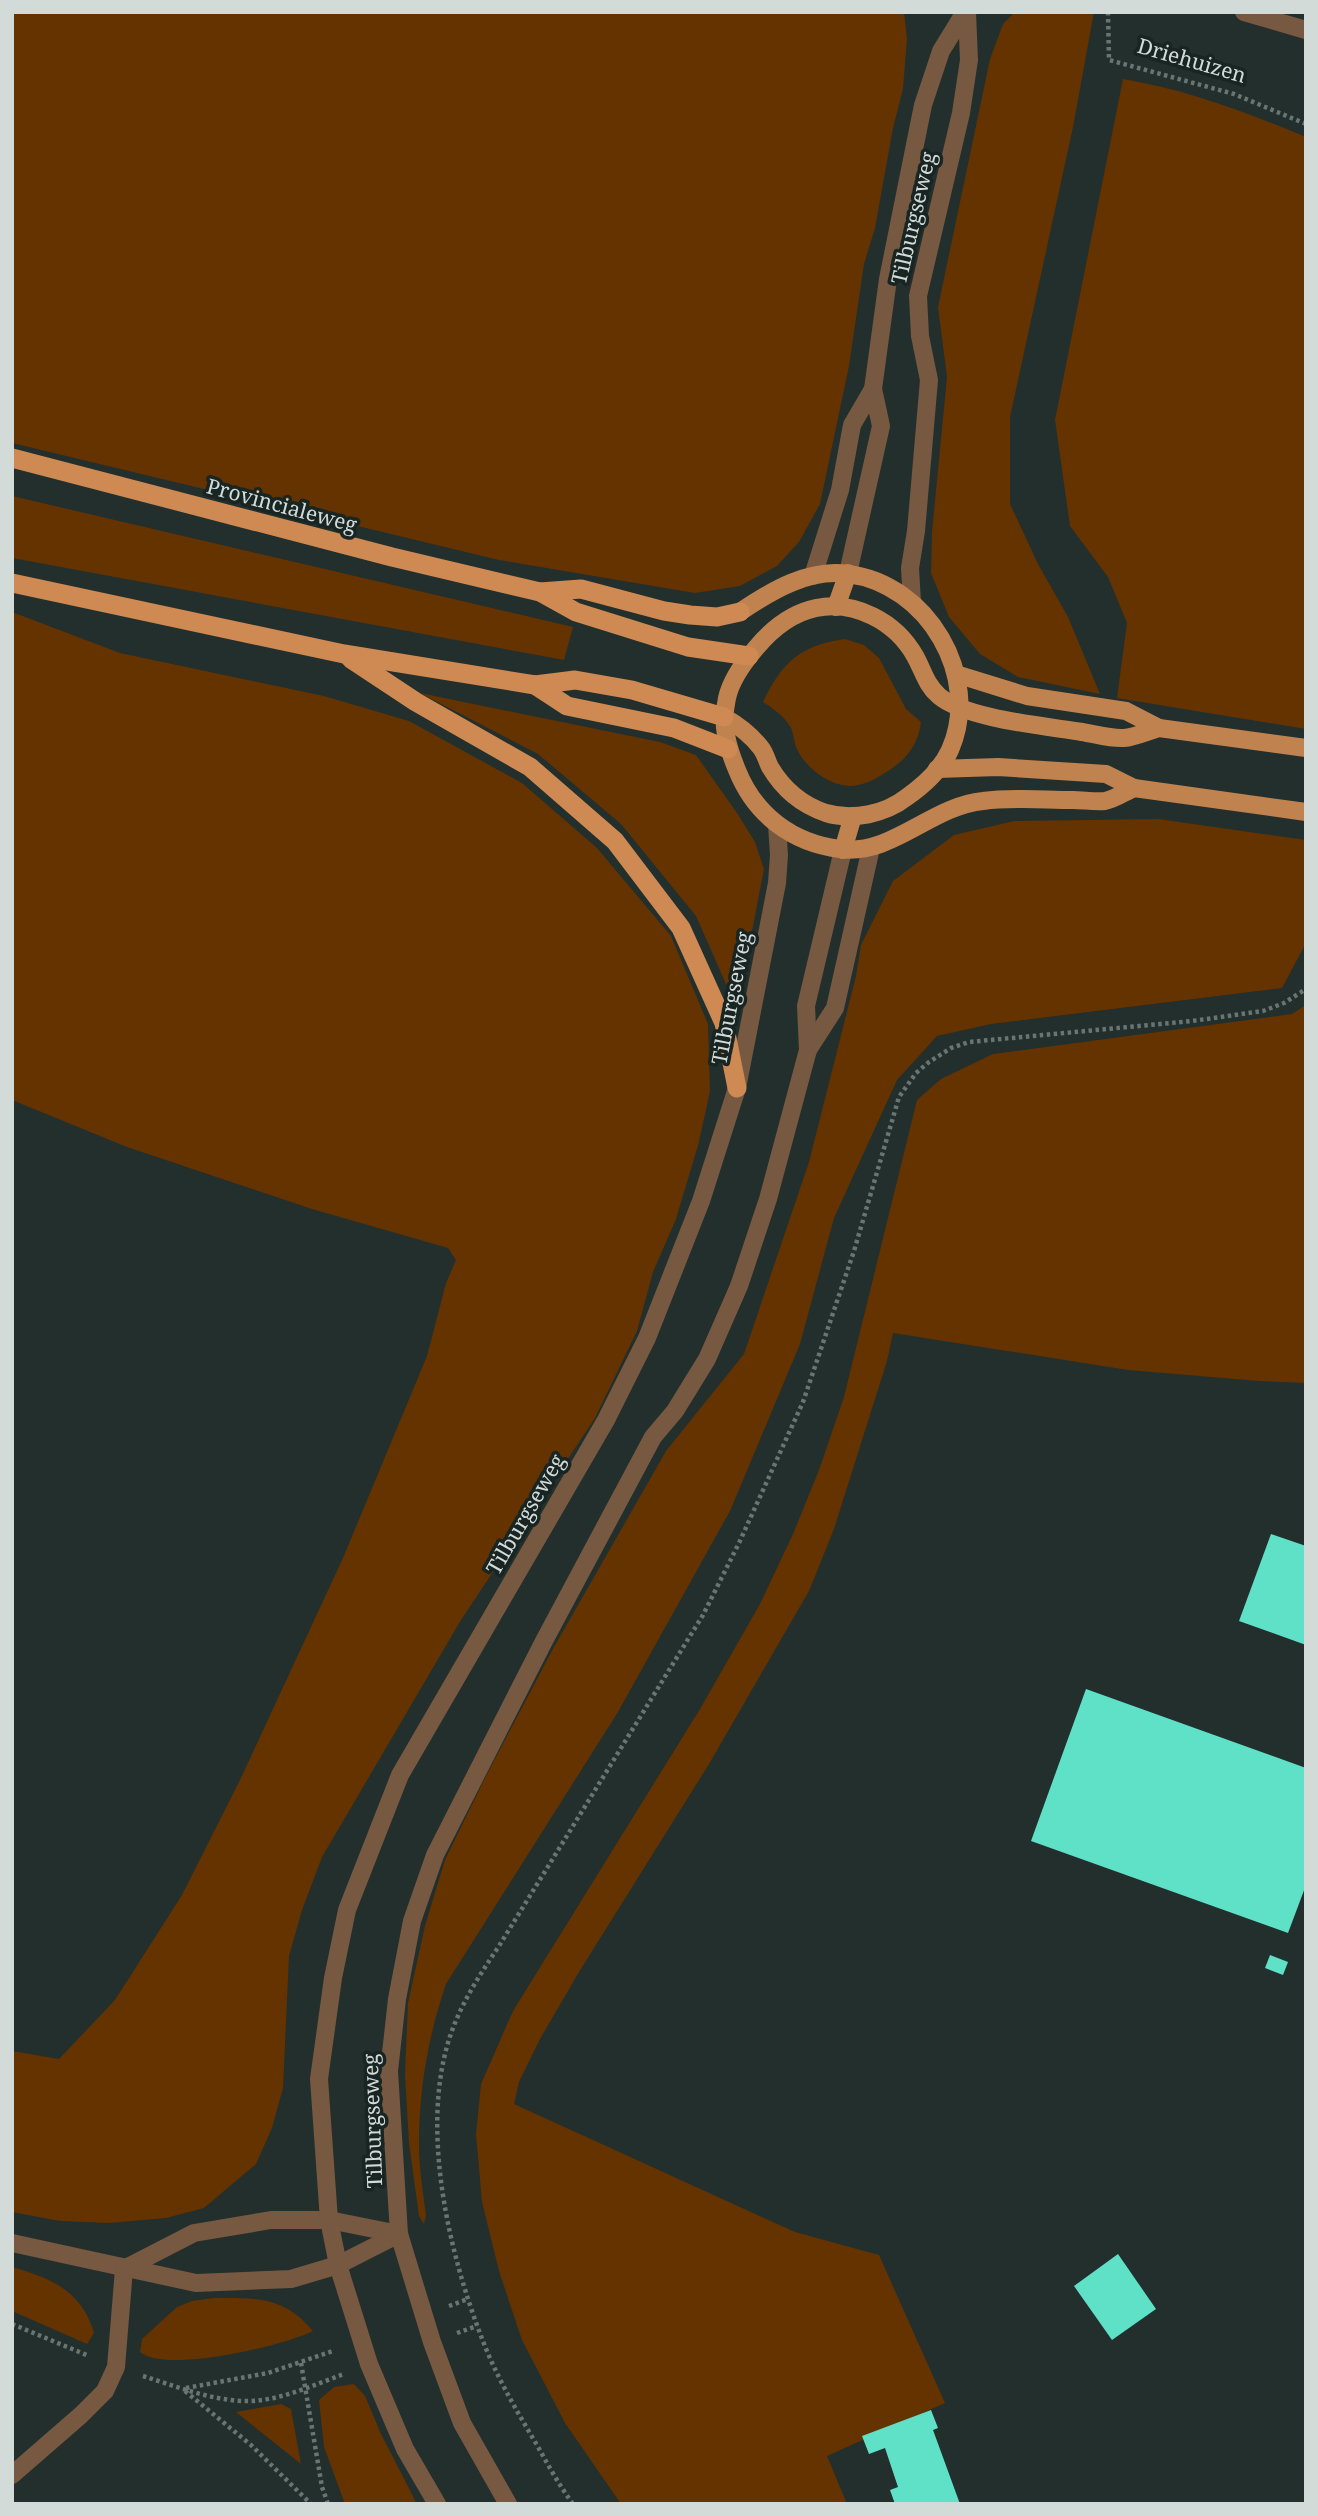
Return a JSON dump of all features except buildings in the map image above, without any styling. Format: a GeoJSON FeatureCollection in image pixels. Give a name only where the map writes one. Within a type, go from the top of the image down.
{"type":"FeatureCollection","features":[{"type":"Feature","properties":{"kind":"highway","name":"Provincialeweg"},"geometry":{"type":"LineString","coordinates":[[12,458],[379,554],[540,592],[576,612],[688,647],[749,656]]}},
{"type":"Feature","properties":{"kind":"highway"},"geometry":{"type":"LineString","coordinates":[[12,583],[344,654],[535,685],[575,680],[632,690],[724,717]]}},
{"type":"Feature","properties":{"kind":"highway","name":"Provincialeweg"},"geometry":{"type":"LineString","coordinates":[[540,592],[580,589],[690,615],[717,617],[740,611]]}},
{"type":"Feature","properties":{"kind":"highway"},"geometry":{"type":"LineString","coordinates":[[344,654],[416,702],[530,767],[615,841],[681,928],[724,1023],[737,1088]]}},
{"type":"Feature","properties":{"kind":"highway"},"geometry":{"type":"LineString","coordinates":[[535,685],[568,706],[674,728],[728,749]]}},
{"type":"Feature","properties":{"kind":"main road"},"geometry":{"type":"LineString","coordinates":[[836,607],[848,573]]}},
{"type":"Feature","properties":{"kind":"main road"},"geometry":{"type":"LineString","coordinates":[[724,717],[742,728],[762,749],[782,784],[795,797],[830,814],[853,816],[867,815],[899,803],[920,788],[949,752],[961,707],[956,674],[945,643],[912,602],[873,580],[848,573],[813,576],[796,581],[740,611]]}},
{"type":"Feature","properties":{"kind":"main road"},"geometry":{"type":"LineString","coordinates":[[1134,788],[1105,801],[985,800],[964,804],[941,813],[886,843],[871,848],[843,850],[820,846],[777,825],[756,806],[743,786],[728,749],[724,717],[727,696],[736,676],[764,638],[788,619],[816,608],[836,607],[859,611],[891,627],[904,639],[916,657],[924,679],[940,697],[961,707],[1010,720],[1124,738],[1160,728]]}},
{"type":"Feature","properties":{"kind":"main road"},"geometry":{"type":"LineString","coordinates":[[956,674],[1027,696],[1126,711],[1160,728],[1306,748]]}},
{"type":"Feature","properties":{"kind":"main road"},"geometry":{"type":"LineString","coordinates":[[937,769],[998,767],[1106,774],[1134,788],[1306,812]]}},
{"type":"Feature","properties":{"kind":"main road"},"geometry":{"type":"LineString","coordinates":[[843,850],[853,816]]}},
{"type":"Feature","properties":{"kind":"street","name":"Tilburgseweg"},"geometry":{"type":"LineString","coordinates":[[848,573],[881,426],[873,389],[888,279],[923,105],[941,51],[966,12]]}},
{"type":"Feature","properties":{"kind":"street","name":"Tilburgseweg"},"geometry":{"type":"LineString","coordinates":[[912,602],[910,568],[916,531],[929,380],[920,336],[918,296],[961,113],[969,60],[966,12]]}},
{"type":"Feature","properties":{"kind":"street"},"geometry":{"type":"LineString","coordinates":[[1244,12],[1306,30]]}},
{"type":"Feature","properties":{"kind":"street","name":"Tilburgseweg"},"geometry":{"type":"LineString","coordinates":[[813,576],[840,490],[852,425],[873,389]]}},
{"type":"Feature","properties":{"kind":"street","name":"Tilburgseweg"},"geometry":{"type":"LineString","coordinates":[[437,2504],[405,2449],[369,2364],[338,2265],[329,2220],[319,2079],[332,1978],[347,1910],[400,1775],[606,1420],[647,1338],[701,1201],[737,1088],[777,883],[777,825]]}},
{"type":"Feature","properties":{"kind":"street","name":"Tilburgseweg"},"geometry":{"type":"LineString","coordinates":[[808,1050],[835,1008],[871,848]]}},
{"type":"Feature","properties":{"kind":"street","name":"Tilburgseweg"},"geometry":{"type":"LineString","coordinates":[[508,2504],[462,2423],[432,2342],[399,2234],[389,2071],[397,1999],[412,1921],[435,1855],[544,1642],[653,1437],[675,1410],[712,1347],[739,1286],[768,1199],[808,1050],[806,1006],[843,850]]}},
{"type":"Feature","properties":{"kind":"street"},"geometry":{"type":"LineString","coordinates":[[124,2269],[194,2233],[271,2220],[329,2220],[399,2234]]}},
{"type":"Feature","properties":{"kind":"street"},"geometry":{"type":"LineString","coordinates":[[12,2243],[196,2283],[291,2279],[338,2265],[399,2234]]}},
{"type":"Feature","properties":{"kind":"street"},"geometry":{"type":"LineString","coordinates":[[12,2475],[104,2391],[116,2367],[124,2269]]}},
{"type":"Feature","properties":{"kind":"path","name":"Driehuizen"},"geometry":{"type":"LineString","coordinates":[[1108,12],[1109,60],[1234,94],[1306,124]]}},
{"type":"Feature","properties":{"kind":"path"},"geometry":{"type":"LineString","coordinates":[[573,2504],[510,2399],[477,2326],[468,2299],[444,2208],[438,2151],[440,2087],[446,2051],[456,2020],[473,1984],[703,1615],[739,1543],[803,1402],[854,1251],[899,1097],[916,1073],[929,1062],[950,1048],[969,1042],[1192,1021],[1263,1011],[1284,1003],[1306,989]]}},
{"type":"Feature","properties":{"kind":"path"},"geometry":{"type":"LineString","coordinates":[[425,2316],[468,2299]]}},
{"type":"Feature","properties":{"kind":"path"},"geometry":{"type":"LineString","coordinates":[[12,2324],[116,2367],[182,2389],[244,2401],[276,2397],[369,2364]]}},
{"type":"Feature","properties":{"kind":"path"},"geometry":{"type":"LineString","coordinates":[[432,2342],[477,2326]]}},
{"type":"Feature","properties":{"kind":"path"},"geometry":{"type":"LineString","coordinates":[[182,2389],[301,2364],[361,2340]]}},
{"type":"Feature","properties":{"kind":"path"},"geometry":{"type":"LineString","coordinates":[[301,2364],[328,2504]]}},
{"type":"Feature","properties":{"kind":"path"},"geometry":{"type":"LineString","coordinates":[[182,2389],[251,2445],[311,2504]]}},
{"type":"Feature","properties":{"kind":"shaded area"},"geometry":{"type":"Polygon","coordinates":[[[12,12],[904,12],[907,39],[903,89],[893,128],[875,228],[864,264],[849,366],[820,504],[799,542],[777,566],[740,586],[695,593],[499,560],[12,443],[12,12]]]}},
{"type":"Feature","properties":{"kind":"shaded area"},"geometry":{"type":"Polygon","coordinates":[[[1015,12],[1094,12],[1073,127],[1010,417],[1010,504],[1038,564],[1068,617],[1100,694],[1018,677],[980,654],[949,617],[931,573],[932,532],[947,377],[938,307],[990,59],[1003,24],[1015,12]]]}},
{"type":"Feature","properties":{"kind":"shaded area"},"geometry":{"type":"Polygon","coordinates":[[[1123,79],[1171,89],[1216,103],[1306,137],[1306,729],[1117,698],[1127,623],[1108,577],[1070,526],[1055,420],[1123,79]]]}},
{"type":"Feature","properties":{"kind":"shaded area"},"geometry":{"type":"Polygon","coordinates":[[[12,496],[573,627],[564,660],[12,558],[12,496]]]}},
{"type":"Feature","properties":{"kind":"shaded area"},"geometry":{"type":"Polygon","coordinates":[[[12,612],[120,653],[324,696],[409,721],[522,783],[597,848],[671,936],[708,1024],[710,1091],[699,1142],[676,1219],[653,1272],[637,1331],[595,1418],[461,1620],[322,1857],[302,1910],[289,1956],[283,2088],[272,2128],[256,2164],[204,2208],[166,2218],[109,2223],[60,2221],[12,2212],[12,2051],[59,2059],[115,2000],[182,1895],[240,1780],[343,1558],[427,1356],[446,1283],[456,1260],[448,1248],[312,1209],[127,1147],[12,1100],[12,612]]]}},
{"type":"Feature","properties":{"kind":"shaded area"},"geometry":{"type":"Polygon","coordinates":[[[845,639],[864,645],[879,658],[906,709],[921,722],[914,745],[898,764],[872,780],[849,786],[825,779],[811,768],[797,749],[788,724],[763,702],[778,676],[795,658],[816,646],[845,639]]]}},
{"type":"Feature","properties":{"kind":"shaded area"},"geometry":{"type":"Polygon","coordinates":[[[420,693],[660,742],[696,755],[755,842],[764,869],[737,1009],[696,916],[621,824],[538,754],[420,693]]]}},
{"type":"Feature","properties":{"kind":"shaded area"},"geometry":{"type":"Polygon","coordinates":[[[1158,819],[1306,840],[1306,943],[1282,988],[991,1024],[937,1036],[897,1080],[834,1218],[800,1344],[730,1511],[618,1712],[446,1984],[430,2043],[419,2124],[421,2180],[426,2215],[424,2224],[419,2216],[409,2143],[405,2074],[408,2003],[425,1926],[445,1860],[554,1647],[666,1451],[744,1354],[809,1162],[856,976],[861,945],[893,881],[954,835],[1014,821],[1158,819]]]}},
{"type":"Feature","properties":{"kind":"shaded area"},"geometry":{"type":"Polygon","coordinates":[[[1306,1005],[1306,1383],[1128,1370],[893,1333],[887,1361],[834,1529],[809,1591],[709,1764],[579,1972],[540,2039],[519,2082],[514,2104],[795,2232],[879,2255],[945,2403],[827,2456],[847,2504],[621,2504],[565,2423],[522,2340],[499,2271],[482,2202],[476,2134],[481,2084],[513,2011],[700,1709],[760,1604],[793,1534],[844,1397],[917,1100],[941,1079],[993,1054],[1292,1014],[1306,1005]]]}},
{"type":"Feature","properties":{"kind":"shaded area"},"geometry":{"type":"Polygon","coordinates":[[[12,2267],[40,2276],[63,2288],[73,2297],[89,2319],[94,2333],[87,2344],[12,2311],[12,2267]]]}},
{"type":"Feature","properties":{"kind":"shaded area"},"geometry":{"type":"Polygon","coordinates":[[[214,2298],[256,2299],[280,2305],[313,2331],[277,2344],[198,2359],[154,2358],[140,2352],[142,2339],[177,2307],[192,2301],[214,2298]]]}},
{"type":"Feature","properties":{"kind":"shaded area"},"geometry":{"type":"Polygon","coordinates":[[[354,2384],[365,2396],[417,2504],[345,2504],[324,2447],[319,2400],[334,2387],[354,2384]]]}},
{"type":"Feature","properties":{"kind":"shaded area"},"geometry":{"type":"Polygon","coordinates":[[[281,2404],[291,2409],[301,2464],[236,2412],[281,2404]]]}}]}
